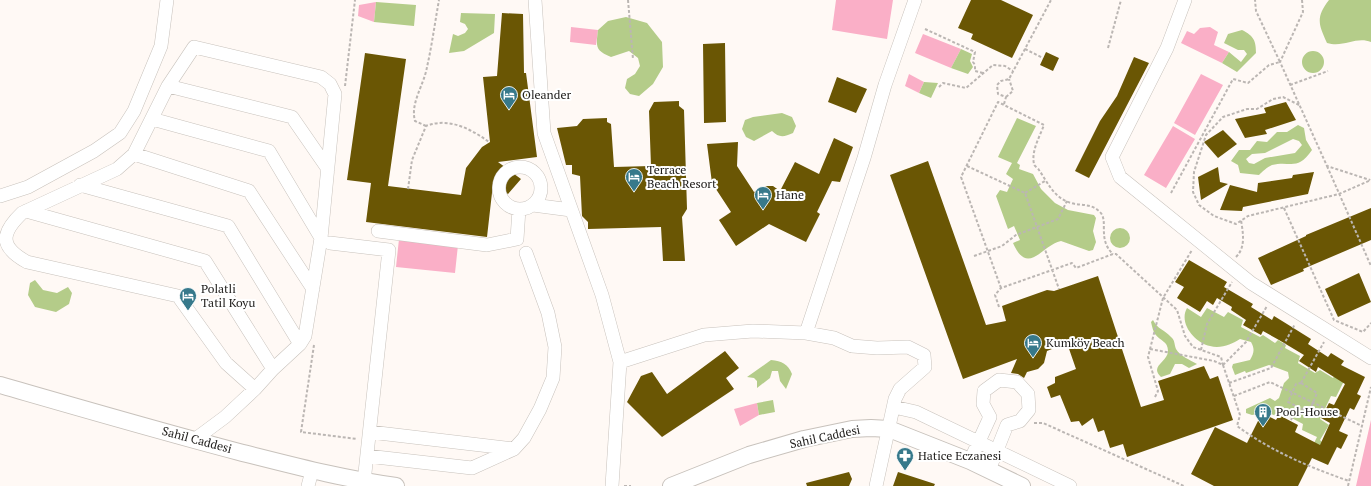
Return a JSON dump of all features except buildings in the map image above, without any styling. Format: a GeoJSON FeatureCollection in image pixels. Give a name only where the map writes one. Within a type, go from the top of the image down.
{"type":"FeatureCollection","features":[{"type":"Feature","properties":{"kind":"main road","name":"Sahil Caddesi"},"geometry":{"type":"LineString","coordinates":[[0,385],[194,440],[310,478],[396,486]]}},
{"type":"Feature","properties":{"kind":"main road","name":"Sahil Caddesi"},"geometry":{"type":"LineString","coordinates":[[672,486],[749,455],[804,439],[852,429],[889,429],[970,461],[1022,486]]}},
{"type":"Feature","properties":{"kind":"street"},"geometry":{"type":"LineString","coordinates":[[0,196],[28,187],[94,151],[120,133],[134,111],[161,46],[167,0]]}},
{"type":"Feature","properties":{"kind":"street"},"geometry":{"type":"LineString","coordinates":[[535,0],[544,134],[602,295],[620,362],[612,486]]}},
{"type":"Feature","properties":{"kind":"street"},"geometry":{"type":"LineString","coordinates":[[1185,0],[1164,55],[1112,158],[1120,177],[1251,284],[1371,358]]}},
{"type":"Feature","properties":{"kind":"street"},"geometry":{"type":"LineString","coordinates":[[806,333],[864,158],[885,85],[916,1]]}},
{"type":"Feature","properties":{"kind":"street"},"geometry":{"type":"LineString","coordinates":[[194,440],[225,417],[255,389],[273,369],[300,344],[305,336],[313,289],[325,240],[328,169],[335,94],[330,84],[321,77],[194,47],[168,86],[134,154],[117,169],[26,210],[11,223],[5,234],[6,244],[12,254],[27,262],[178,296],[226,363],[255,389]]}},
{"type":"Feature","properties":{"kind":"street"},"geometry":{"type":"LineString","coordinates":[[168,86],[292,117],[328,169]]}},
{"type":"Feature","properties":{"kind":"street"},"geometry":{"type":"LineString","coordinates":[[152,119],[269,151],[325,240],[390,250],[364,482]]}},
{"type":"Feature","properties":{"kind":"street"},"geometry":{"type":"LineString","coordinates":[[134,154],[249,191],[313,289]]}},
{"type":"Feature","properties":{"kind":"street"},"geometry":{"type":"LineString","coordinates":[[533,205],[540,194],[541,188],[537,175],[527,168],[514,168],[502,177],[499,191],[506,204],[519,209],[533,205],[571,210]]}},
{"type":"Feature","properties":{"kind":"street"},"geometry":{"type":"LineString","coordinates":[[80,185],[228,226],[300,344]]}},
{"type":"Feature","properties":{"kind":"street"},"geometry":{"type":"LineString","coordinates":[[378,232],[487,245],[516,239],[519,209]]}},
{"type":"Feature","properties":{"kind":"street"},"geometry":{"type":"LineString","coordinates":[[26,210],[205,261],[273,369]]}},
{"type":"Feature","properties":{"kind":"street"},"geometry":{"type":"LineString","coordinates":[[367,456],[472,468],[514,449],[524,438],[540,409],[553,378],[555,347],[548,313],[526,253]]}},
{"type":"Feature","properties":{"kind":"street"},"geometry":{"type":"LineString","coordinates":[[620,362],[704,335],[753,331],[806,333],[834,338],[852,346],[877,348],[908,347],[924,356],[925,367],[900,389],[894,407],[876,486]]}},
{"type":"Feature","properties":{"kind":"street"},"geometry":{"type":"LineString","coordinates":[[970,461],[990,417],[983,404],[984,391],[999,380],[1017,382],[1028,394],[1029,410],[1020,421],[1007,425],[989,470]]}},
{"type":"Feature","properties":{"kind":"street"},"geometry":{"type":"LineString","coordinates":[[894,407],[916,412],[1070,486]]}},
{"type":"Feature","properties":{"kind":"street"},"geometry":{"type":"LineString","coordinates":[[369,436],[514,449]]}},
{"type":"Feature","properties":{"kind":"path"},"geometry":{"type":"LineString","coordinates":[[438,0],[427,69],[417,96],[413,115],[415,121],[426,126],[432,124],[456,125],[471,129],[490,142]]}},
{"type":"Feature","properties":{"kind":"path"},"geometry":{"type":"LineString","coordinates":[[628,0],[633,59]]}},
{"type":"Feature","properties":{"kind":"path"},"geometry":{"type":"LineString","coordinates":[[1004,104],[1006,97],[1013,91],[1009,79],[1013,70],[1051,0]]}},
{"type":"Feature","properties":{"kind":"path"},"geometry":{"type":"LineString","coordinates":[[1108,48],[1121,0]]}},
{"type":"Feature","properties":{"kind":"path"},"geometry":{"type":"LineString","coordinates":[[1254,0],[1256,11],[1371,266]]}},
{"type":"Feature","properties":{"kind":"path"},"geometry":{"type":"LineString","coordinates":[[1171,193],[1233,79],[1248,83],[1269,66],[1280,62],[1303,12],[1302,0]]}},
{"type":"Feature","properties":{"kind":"path"},"geometry":{"type":"LineString","coordinates":[[925,29],[975,52],[973,62],[976,65],[975,71],[983,73]]}},
{"type":"Feature","properties":{"kind":"path"},"geometry":{"type":"LineString","coordinates":[[1025,49],[1043,58]]}},
{"type":"Feature","properties":{"kind":"path"},"geometry":{"type":"LineString","coordinates":[[939,87],[944,83],[966,88],[993,65],[1005,66],[1013,70]]}},
{"type":"Feature","properties":{"kind":"path"},"geometry":{"type":"LineString","coordinates":[[1290,85],[1328,71]]}},
{"type":"Feature","properties":{"kind":"path"},"geometry":{"type":"LineString","coordinates":[[1006,97],[998,94],[997,85],[1001,80],[1009,79]]}},
{"type":"Feature","properties":{"kind":"path"},"geometry":{"type":"LineString","coordinates":[[1299,105],[1283,97],[1273,99],[1257,110],[1247,109],[1223,117],[1206,135],[1194,172],[1193,192],[1199,206],[1214,216],[1236,224],[1248,216],[1339,194],[1371,180]]}},
{"type":"Feature","properties":{"kind":"path"},"geometry":{"type":"LineString","coordinates":[[1001,288],[961,177],[968,166],[998,102],[1044,125],[1034,152],[1034,164],[1045,181],[1056,195],[1068,201],[1088,205],[1100,212],[1103,218],[1103,234],[1106,248],[1113,254],[1116,254],[1177,310],[1184,336],[1193,347],[1221,357],[1240,415],[1237,426],[1259,442],[1309,467],[1349,481]]}},
{"type":"Feature","properties":{"kind":"path"},"geometry":{"type":"LineString","coordinates":[[408,189],[412,160],[426,126]]}},
{"type":"Feature","properties":{"kind":"path"},"geometry":{"type":"LineString","coordinates":[[968,166],[1024,194],[1059,289]]}},
{"type":"Feature","properties":{"kind":"path"},"geometry":{"type":"LineString","coordinates":[[1327,166],[1371,180]]}},
{"type":"Feature","properties":{"kind":"path"},"geometry":{"type":"LineString","coordinates":[[1024,194],[1045,181]]}},
{"type":"Feature","properties":{"kind":"path"},"geometry":{"type":"LineString","coordinates":[[974,256],[1002,246],[1016,235],[1058,219],[1068,201]]}},
{"type":"Feature","properties":{"kind":"path"},"geometry":{"type":"LineString","coordinates":[[1284,208],[1334,320],[1363,332],[1371,323]]}},
{"type":"Feature","properties":{"kind":"path"},"geometry":{"type":"LineString","coordinates":[[1228,264],[1241,252],[1243,238],[1241,220]]}},
{"type":"Feature","properties":{"kind":"path"},"geometry":{"type":"LineString","coordinates":[[1155,397],[1158,391],[1148,357],[1157,320],[1163,298],[1194,247]]}},
{"type":"Feature","properties":{"kind":"path"},"geometry":{"type":"LineString","coordinates":[[999,306],[995,295],[1001,288],[1072,263],[1076,268],[1113,254]]}},
{"type":"Feature","properties":{"kind":"path"},"geometry":{"type":"LineString","coordinates":[[1201,350],[1207,324],[1234,279]]}},
{"type":"Feature","properties":{"kind":"path"},"geometry":{"type":"LineString","coordinates":[[1223,365],[1246,342],[1270,302]]}},
{"type":"Feature","properties":{"kind":"path"},"geometry":{"type":"LineString","coordinates":[[1229,383],[1272,368],[1285,340],[1298,319]]}},
{"type":"Feature","properties":{"kind":"path"},"geometry":{"type":"LineString","coordinates":[[316,337],[301,432],[369,436]]}},
{"type":"Feature","properties":{"kind":"path"},"geometry":{"type":"LineString","coordinates":[[1301,383],[1318,392],[1310,412],[1288,402],[1296,384],[1301,383],[1326,337]]}},
{"type":"Feature","properties":{"kind":"path"},"geometry":{"type":"LineString","coordinates":[[1150,349],[1162,350],[1214,361],[1223,365]]}},
{"type":"Feature","properties":{"kind":"path"},"geometry":{"type":"LineString","coordinates":[[1234,396],[1270,382],[1362,426]]}},
{"type":"Feature","properties":{"kind":"path"},"geometry":{"type":"LineString","coordinates":[[1348,486],[1371,387]]}},
{"type":"Feature","properties":{"kind":"path"},"geometry":{"type":"LineString","coordinates":[[1291,420],[1298,406]]}},
{"type":"Feature","properties":{"kind":"path"},"geometry":{"type":"LineString","coordinates":[[1020,421],[1043,423],[1184,486]]}},
{"type":"Feature","properties":{"kind":"path"},"geometry":{"type":"LineString","coordinates":[[622,486],[631,486]]}},
{"type":"Feature","properties":{"kind":"shaded area"},"geometry":{"type":"Polygon","coordinates":[[[836,0],[893,0],[887,39],[832,30],[836,0]]]}},
{"type":"Feature","properties":{"kind":"shaded area"},"geometry":{"type":"Polygon","coordinates":[[[1329,0],[1371,0],[1371,42],[1360,40],[1339,44],[1327,43],[1320,26],[1320,17],[1329,0]]]}},
{"type":"Feature","properties":{"kind":"shaded area"},"geometry":{"type":"Polygon","coordinates":[[[376,2],[374,22],[358,16],[359,5],[376,2]]]}},
{"type":"Feature","properties":{"kind":"shaded area"},"geometry":{"type":"Polygon","coordinates":[[[376,2],[416,5],[414,26],[374,22],[376,2]]]}},
{"type":"Feature","properties":{"kind":"shaded area"},"geometry":{"type":"Polygon","coordinates":[[[461,13],[495,14],[494,33],[464,51],[449,53],[453,34],[458,36],[465,33],[468,29],[465,24],[460,22],[461,13]]]}},
{"type":"Feature","properties":{"kind":"shaded area"},"geometry":{"type":"Polygon","coordinates":[[[626,17],[647,23],[662,42],[663,67],[653,84],[639,96],[630,94],[625,88],[627,79],[635,74],[640,66],[638,58],[629,51],[611,57],[599,50],[597,44],[598,30],[608,21],[626,17]]]}},
{"type":"Feature","properties":{"kind":"shaded area"},"geometry":{"type":"Polygon","coordinates":[[[571,27],[598,30],[596,45],[570,42],[571,27]]]}},
{"type":"Feature","properties":{"kind":"shaded area"},"geometry":{"type":"Polygon","coordinates":[[[1210,27],[1218,32],[1214,45],[1229,52],[1222,63],[1181,43],[1187,31],[1194,34],[1200,28],[1210,27]]]}},
{"type":"Feature","properties":{"kind":"shaded area"},"geometry":{"type":"Polygon","coordinates":[[[1242,30],[1254,39],[1256,53],[1237,72],[1222,63],[1229,52],[1241,62],[1247,54],[1244,50],[1238,50],[1224,43],[1228,34],[1242,30]]]}},
{"type":"Feature","properties":{"kind":"shaded area"},"geometry":{"type":"Polygon","coordinates":[[[923,34],[961,49],[951,68],[915,53],[923,34]]]}},
{"type":"Feature","properties":{"kind":"shaded area"},"geometry":{"type":"Polygon","coordinates":[[[961,49],[972,54],[970,61],[973,67],[968,74],[951,68],[961,49]]]}},
{"type":"Feature","properties":{"kind":"shaded area"},"geometry":{"type":"Polygon","coordinates":[[[1313,51],[1321,54],[1324,62],[1321,70],[1313,73],[1305,70],[1302,62],[1305,54],[1313,51]]]}},
{"type":"Feature","properties":{"kind":"shaded area"},"geometry":{"type":"Polygon","coordinates":[[[909,74],[924,82],[919,93],[905,86],[909,74]]]}},
{"type":"Feature","properties":{"kind":"shaded area"},"geometry":{"type":"Polygon","coordinates":[[[1201,74],[1223,85],[1195,135],[1174,123],[1201,74]]]}},
{"type":"Feature","properties":{"kind":"shaded area"},"geometry":{"type":"Polygon","coordinates":[[[924,82],[938,83],[931,98],[919,93],[924,82]]]}},
{"type":"Feature","properties":{"kind":"shaded area"},"geometry":{"type":"Polygon","coordinates":[[[782,113],[792,117],[796,126],[793,133],[782,136],[777,135],[772,131],[754,141],[746,137],[742,129],[745,120],[753,117],[782,113]]]}},
{"type":"Feature","properties":{"kind":"shaded area"},"geometry":{"type":"Polygon","coordinates":[[[1017,118],[1036,126],[1017,163],[1020,165],[1019,169],[1033,174],[1041,189],[1055,203],[1068,210],[1094,215],[1096,218],[1093,231],[1096,242],[1093,250],[1089,251],[1061,241],[1036,256],[1024,258],[1013,243],[1020,240],[1014,226],[1008,229],[996,196],[1000,190],[1007,192],[1013,179],[1006,174],[1012,163],[998,157],[1017,118]]]}},
{"type":"Feature","properties":{"kind":"shaded area"},"geometry":{"type":"Polygon","coordinates":[[[1298,125],[1304,128],[1306,140],[1312,150],[1302,161],[1293,164],[1272,165],[1266,168],[1259,175],[1240,173],[1238,165],[1231,161],[1239,150],[1250,150],[1257,141],[1267,142],[1277,132],[1287,132],[1298,125]],[[1293,139],[1265,153],[1252,154],[1246,159],[1249,163],[1254,164],[1265,158],[1295,153],[1302,145],[1299,141],[1293,139]]]}},
{"type":"Feature","properties":{"kind":"shaded area"},"geometry":{"type":"Polygon","coordinates":[[[1173,126],[1195,139],[1166,188],[1144,175],[1173,126]]]}},
{"type":"Feature","properties":{"kind":"shaded area"},"geometry":{"type":"Polygon","coordinates":[[[1120,228],[1127,231],[1130,238],[1127,245],[1120,248],[1113,245],[1110,238],[1113,231],[1120,228]]]}},
{"type":"Feature","properties":{"kind":"shaded area"},"geometry":{"type":"Polygon","coordinates":[[[399,239],[458,245],[455,273],[396,267],[399,239]]]}},
{"type":"Feature","properties":{"kind":"shaded area"},"geometry":{"type":"Polygon","coordinates":[[[35,280],[43,290],[57,293],[68,287],[72,293],[69,304],[56,312],[35,307],[28,295],[30,283],[35,280]]]}},
{"type":"Feature","properties":{"kind":"shaded area"},"geometry":{"type":"Polygon","coordinates":[[[1187,308],[1201,317],[1207,308],[1224,317],[1228,312],[1243,320],[1241,327],[1260,337],[1263,335],[1275,343],[1278,340],[1286,345],[1285,348],[1300,356],[1298,363],[1315,373],[1320,370],[1333,378],[1337,372],[1345,379],[1336,397],[1331,396],[1320,419],[1329,425],[1320,440],[1322,442],[1320,447],[1314,443],[1317,437],[1302,430],[1303,424],[1278,411],[1276,416],[1259,409],[1257,414],[1252,415],[1246,413],[1246,409],[1270,398],[1275,401],[1279,398],[1284,383],[1289,378],[1288,372],[1269,365],[1235,375],[1232,367],[1233,364],[1250,360],[1251,358],[1253,347],[1251,342],[1240,339],[1230,344],[1214,347],[1199,341],[1190,332],[1187,326],[1185,314],[1187,308]]]}},
{"type":"Feature","properties":{"kind":"shaded area"},"geometry":{"type":"Polygon","coordinates":[[[1153,320],[1157,326],[1172,338],[1176,349],[1180,354],[1197,364],[1189,368],[1182,364],[1175,364],[1170,374],[1161,377],[1157,370],[1167,355],[1168,348],[1167,345],[1154,333],[1151,322],[1153,320]]]}},
{"type":"Feature","properties":{"kind":"shaded area"},"geometry":{"type":"Polygon","coordinates":[[[771,360],[778,361],[789,368],[792,374],[786,389],[780,381],[778,371],[772,371],[770,378],[757,388],[757,381],[754,378],[747,377],[771,360]]]}},
{"type":"Feature","properties":{"kind":"shaded area"},"geometry":{"type":"Polygon","coordinates":[[[773,400],[775,412],[759,415],[757,403],[773,400]]]}},
{"type":"Feature","properties":{"kind":"shaded area"},"geometry":{"type":"Polygon","coordinates":[[[757,403],[759,415],[740,426],[734,409],[757,403]]]}},
{"type":"Feature","properties":{"kind":"shaded area"},"geometry":{"type":"Polygon","coordinates":[[[1371,420],[1371,486],[1356,486],[1371,420]]]}},
{"type":"Feature","properties":{"kind":"place","name":"Oleander"},"geometry":{"type":"Point","coordinates":[509,110]}},
{"type":"Feature","properties":{"kind":"place","name":"Terrace Beach Resort"},"geometry":{"type":"Point","coordinates":[634,192]}},
{"type":"Feature","properties":{"kind":"place","name":"Hane"},"geometry":{"type":"Point","coordinates":[763,210]}},
{"type":"Feature","properties":{"kind":"place","name":"Polatli Tatil Koyu"},"geometry":{"type":"Point","coordinates":[188,311]}},
{"type":"Feature","properties":{"kind":"place","name":"Kumköy Beach"},"geometry":{"type":"Point","coordinates":[1033,358]}},
{"type":"Feature","properties":{"kind":"place","name":"Pool-House"},"geometry":{"type":"Point","coordinates":[1263,427]}},
{"type":"Feature","properties":{"kind":"place","name":"Hatice Eczanesi"},"geometry":{"type":"Point","coordinates":[905,471]}}]}
